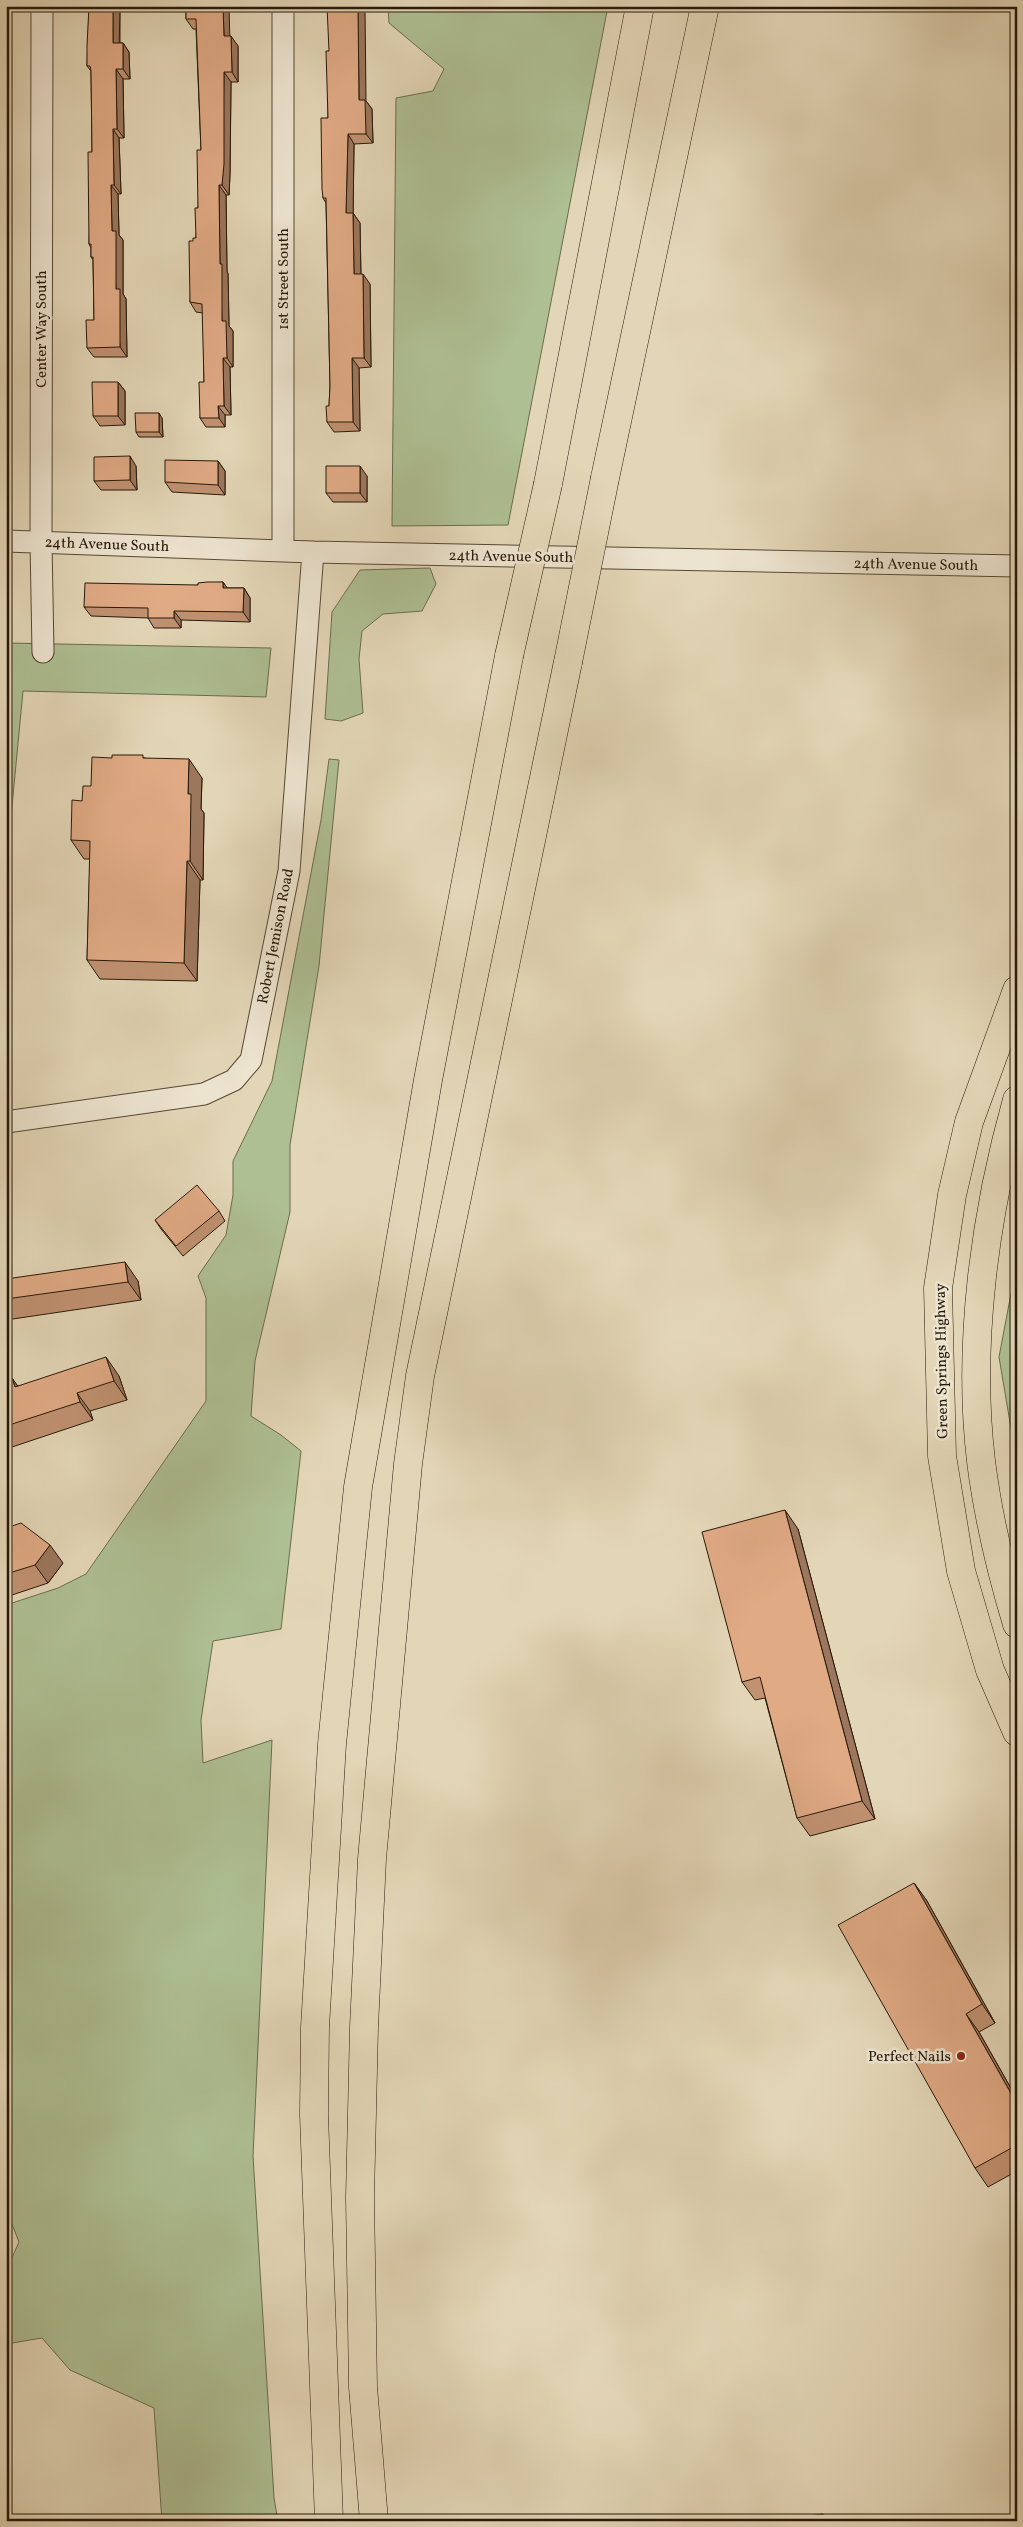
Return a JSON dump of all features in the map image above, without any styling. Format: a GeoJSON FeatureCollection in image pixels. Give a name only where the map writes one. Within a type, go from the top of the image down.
{"type":"FeatureCollection","features":[{"type":"Feature","properties":{"kind":"main road"},"geometry":{"type":"LineString","coordinates":[[329,2521],[314,2115],[315,2027],[334,1725],[358,1486],[428,1080],[509,656],[548,484],[640,6]]}},
{"type":"Feature","properties":{"kind":"main road"},"geometry":{"type":"LineString","coordinates":[[374,2521],[363,2386],[360,2198],[364,2027],[372,1859],[408,1464],[420,1376],[605,478],[705,6]]}},
{"type":"Feature","properties":{"kind":"main road","name":"Green Springs Highway"},"geometry":{"type":"LineString","coordinates":[[1017,990],[969,1122],[952,1195],[938,1288],[942,1456],[961,1571],[990,1670],[1017,1732]]}},
{"type":"Feature","properties":{"kind":"main road"},"geometry":{"type":"LineString","coordinates":[[1017,1100],[992,1195],[976,1344],[981,1460],[993,1536],[1017,1624]]}},
{"type":"Feature","properties":{"kind":"street","name":"Center Way South"},"geometry":{"type":"LineString","coordinates":[[42,6],[41,542],[43,652]]}},
{"type":"Feature","properties":{"kind":"street","name":"1st Street South"},"geometry":{"type":"LineString","coordinates":[[283,6],[283,551]]}},
{"type":"Feature","properties":{"kind":"street","name":"24th Avenue South"},"geometry":{"type":"LineString","coordinates":[[6,541],[313,552],[1017,566]]}},
{"type":"Feature","properties":{"kind":"street","name":"Robert Jemison Road"},"geometry":{"type":"LineString","coordinates":[[6,1122],[204,1094],[234,1080],[251,1060],[289,871],[313,552]]}},
{"type":"Feature","properties":{"kind":"green space"},"geometry":{"type":"Polygon","coordinates":[[[388,6],[608,6],[508,525],[392,526],[396,98],[433,91],[444,69],[389,23],[388,6]]]}},
{"type":"Feature","properties":{"kind":"green space"},"geometry":{"type":"Polygon","coordinates":[[[430,568],[436,584],[422,611],[383,614],[362,631],[359,659],[363,713],[341,721],[325,719],[332,612],[360,570],[430,568]]]}},
{"type":"Feature","properties":{"kind":"green space"},"geometry":{"type":"Polygon","coordinates":[[[6,643],[271,648],[266,697],[23,691],[6,869],[6,643]]]}},
{"type":"Feature","properties":{"kind":"green space"},"geometry":{"type":"Polygon","coordinates":[[[329,759],[339,760],[319,966],[290,1145],[290,1212],[255,1361],[251,1416],[281,1435],[301,1451],[281,1629],[213,1641],[201,1720],[203,1763],[272,1740],[253,2156],[274,2498],[278,2521],[162,2521],[154,2408],[70,2370],[42,2338],[6,2344],[6,2271],[19,2242],[6,2209],[6,1605],[58,1588],[86,1574],[206,1401],[206,1298],[198,1276],[226,1235],[233,1195],[233,1161],[272,1081],[321,820],[329,759]]]}},
{"type":"Feature","properties":{"kind":"green space"},"geometry":{"type":"Polygon","coordinates":[[[1017,1262],[1017,1464],[999,1357],[1017,1262]]]}},
{"type":"Feature","properties":{"kind":"building"},"geometry":{"type":"Polygon","coordinates":[[[89,6],[113,6],[113,43],[123,43],[123,69],[116,69],[117,129],[113,129],[114,185],[111,185],[112,231],[116,231],[116,289],[120,289],[120,347],[87,348],[86,320],[94,320],[93,257],[91,257],[91,244],[89,244],[88,152],[92,152],[91,71],[90,66],[87,66],[89,6]]]}},
{"type":"Feature","properties":{"kind":"building"},"geometry":{"type":"Polygon","coordinates":[[[186,6],[223,6],[224,36],[231,36],[232,72],[224,72],[224,164],[222,185],[219,185],[222,321],[226,321],[227,358],[223,358],[224,406],[218,406],[219,418],[200,418],[199,382],[204,382],[202,304],[190,302],[189,241],[193,241],[193,238],[196,238],[195,208],[198,208],[197,150],[201,150],[196,19],[186,19],[186,6]]]}},
{"type":"Feature","properties":{"kind":"building"},"geometry":{"type":"Polygon","coordinates":[[[327,6],[358,6],[359,100],[365,100],[366,134],[348,134],[346,213],[353,213],[354,274],[363,274],[364,358],[352,358],[353,422],[327,422],[326,406],[329,406],[330,386],[326,198],[323,198],[322,189],[321,118],[328,118],[326,51],[329,51],[327,6]]]}},
{"type":"Feature","properties":{"kind":"building"},"geometry":{"type":"Polygon","coordinates":[[[92,382],[118,382],[118,416],[93,416],[92,382]]]}},
{"type":"Feature","properties":{"kind":"building"},"geometry":{"type":"Polygon","coordinates":[[[135,413],[159,413],[159,432],[136,432],[135,413]]]}},
{"type":"Feature","properties":{"kind":"building"},"geometry":{"type":"Polygon","coordinates":[[[130,456],[130,480],[94,481],[94,457],[130,456]]]}},
{"type":"Feature","properties":{"kind":"building"},"geometry":{"type":"Polygon","coordinates":[[[165,460],[218,461],[218,485],[165,482],[165,460]]]}},
{"type":"Feature","properties":{"kind":"building"},"geometry":{"type":"Polygon","coordinates":[[[326,466],[360,466],[360,493],[326,493],[326,466]]]}},
{"type":"Feature","properties":{"kind":"building"},"geometry":{"type":"Polygon","coordinates":[[[223,582],[223,588],[244,588],[243,612],[174,611],[174,618],[148,618],[148,608],[84,607],[85,583],[198,585],[198,583],[223,582]]]}},
{"type":"Feature","properties":{"kind":"building"},"geometry":{"type":"Polygon","coordinates":[[[112,755],[143,755],[143,758],[189,759],[188,794],[191,794],[190,861],[187,861],[184,963],[87,960],[90,841],[71,840],[72,800],[82,801],[83,786],[91,786],[92,757],[112,758],[112,755]]]}},
{"type":"Feature","properties":{"kind":"building"},"geometry":{"type":"Polygon","coordinates":[[[197,1185],[219,1211],[176,1246],[155,1220],[197,1185]]]}},
{"type":"Feature","properties":{"kind":"building"},"geometry":{"type":"Polygon","coordinates":[[[125,1262],[128,1282],[6,1299],[6,1279],[125,1262]]]}},
{"type":"Feature","properties":{"kind":"building"},"geometry":{"type":"Polygon","coordinates":[[[106,1357],[114,1381],[77,1393],[80,1402],[6,1426],[6,1380],[12,1378],[15,1387],[106,1357]]]}},
{"type":"Feature","properties":{"kind":"building"},"geometry":{"type":"Polygon","coordinates":[[[785,1510],[862,1801],[797,1818],[760,1677],[742,1682],[702,1532],[785,1510]]]}},
{"type":"Feature","properties":{"kind":"building"},"geometry":{"type":"Polygon","coordinates":[[[21,1523],[50,1545],[35,1565],[6,1574],[6,1528],[21,1523]]]}},
{"type":"Feature","properties":{"kind":"building"},"geometry":{"type":"Polygon","coordinates":[[[914,1883],[982,2004],[966,2014],[1017,2104],[1017,2145],[975,2168],[838,1925],[914,1883]]]}},
{"type":"Feature","properties":{"kind":"building"},"geometry":{"type":"Polygon","coordinates":[[[823,2514],[824,2521],[769,2521],[823,2514]]]}},
{"type":"Feature","properties":{"kind":"place","name":"Perfect Nails"},"geometry":{"type":"Point","coordinates":[961,2056]}}]}
